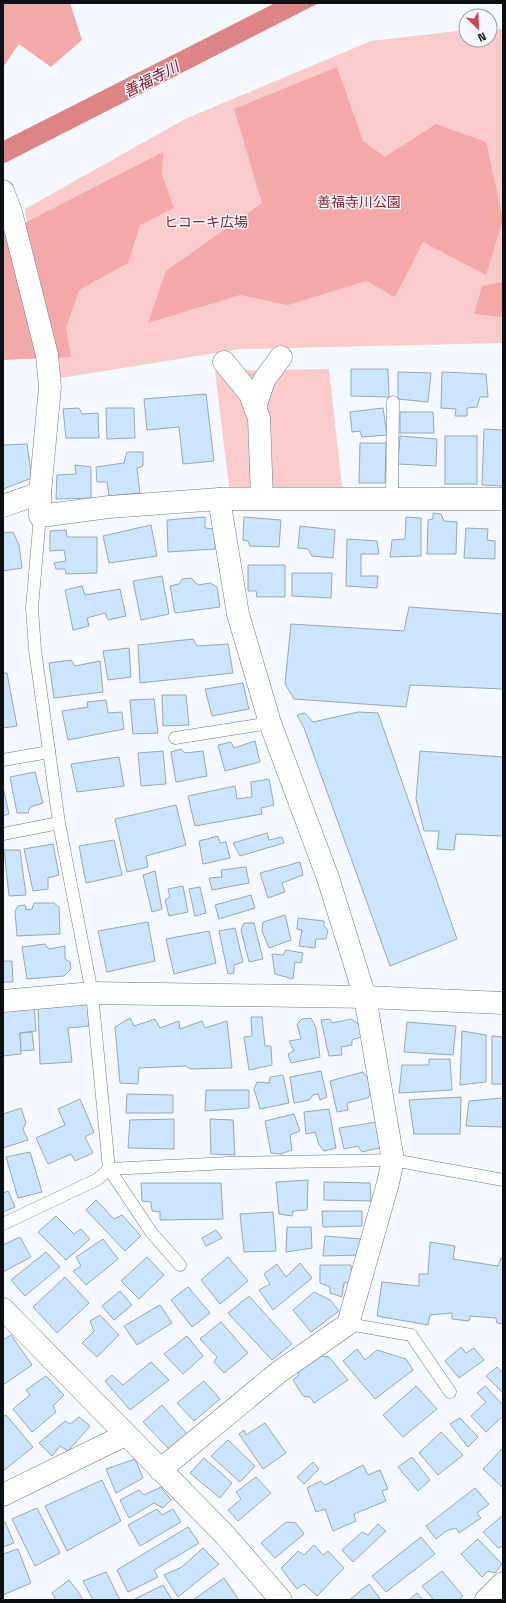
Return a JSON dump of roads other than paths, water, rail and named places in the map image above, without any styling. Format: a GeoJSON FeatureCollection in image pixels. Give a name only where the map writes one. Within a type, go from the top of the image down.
{"type":"FeatureCollection","features":[{"type":"Feature","properties":{"kind":"street"},"geometry":{"type":"LineString","coordinates":[[6,198],[39,317],[47,355],[50,387],[40,493],[40,516],[109,507],[219,498],[503,499]]}},
{"type":"Feature","properties":{"kind":"street"},"geometry":{"type":"LineString","coordinates":[[255,408],[264,380],[281,357]]}},
{"type":"Feature","properties":{"kind":"street"},"geometry":{"type":"LineString","coordinates":[[224,362],[250,394],[259,418],[262,498]]}},
{"type":"Feature","properties":{"kind":"street"},"geometry":{"type":"LineString","coordinates":[[3,506],[40,493]]}},
{"type":"Feature","properties":{"kind":"street"},"geometry":{"type":"LineString","coordinates":[[160,1470],[279,1372],[348,1324],[388,1184],[393,1160],[365,997],[328,878],[270,723],[238,614],[219,498]]}},
{"type":"Feature","properties":{"kind":"street"},"geometry":{"type":"LineString","coordinates":[[3,1001],[92,993],[365,997],[503,1003]]}},
{"type":"Feature","properties":{"kind":"street"},"geometry":{"type":"LineString","coordinates":[[3,1309],[125,1435],[225,1535],[281,1600]]}},
{"type":"Feature","properties":{"kind":"street"},"geometry":{"type":"LineString","coordinates":[[3,1496],[125,1435]]}},
{"type":"Feature","properties":{"kind":"street"},"geometry":{"type":"LineString","coordinates":[[486,1600],[503,1583]]}},
{"type":"Feature","properties":{"kind":"lane"},"geometry":{"type":"LineString","coordinates":[[392,498],[393,402]]}},
{"type":"Feature","properties":{"kind":"lane"},"geometry":{"type":"LineString","coordinates":[[40,516],[32,608],[35,650],[59,823],[92,993],[108,1169],[151,1232],[180,1265]]}},
{"type":"Feature","properties":{"kind":"lane"},"geometry":{"type":"LineString","coordinates":[[174,738],[270,723]]}},
{"type":"Feature","properties":{"kind":"lane"},"geometry":{"type":"LineString","coordinates":[[3,760],[49,752]]}},
{"type":"Feature","properties":{"kind":"lane"},"geometry":{"type":"LineString","coordinates":[[3,834],[59,823]]}},
{"type":"Feature","properties":{"kind":"lane"},"geometry":{"type":"LineString","coordinates":[[3,1224],[98,1179],[108,1169],[228,1163],[393,1160],[503,1180]]}},
{"type":"Feature","properties":{"kind":"lane"},"geometry":{"type":"LineString","coordinates":[[348,1324],[411,1335],[450,1392]]}},
{"type":"Feature","properties":{"kind":"water","name":"善福寺川"},"geometry":{"type":"Polygon","coordinates":[[[275,3],[319,3],[3,164],[3,141],[275,3]]]}},
{"type":"Feature","properties":{"kind":"park label","name":"善福寺川公園"},"geometry":{"type":"Point","coordinates":[359,202]}},
{"type":"Feature","properties":{"kind":"park label","name":"ヒコーキ広場"},"geometry":{"type":"Point","coordinates":[206,222]}}]}
